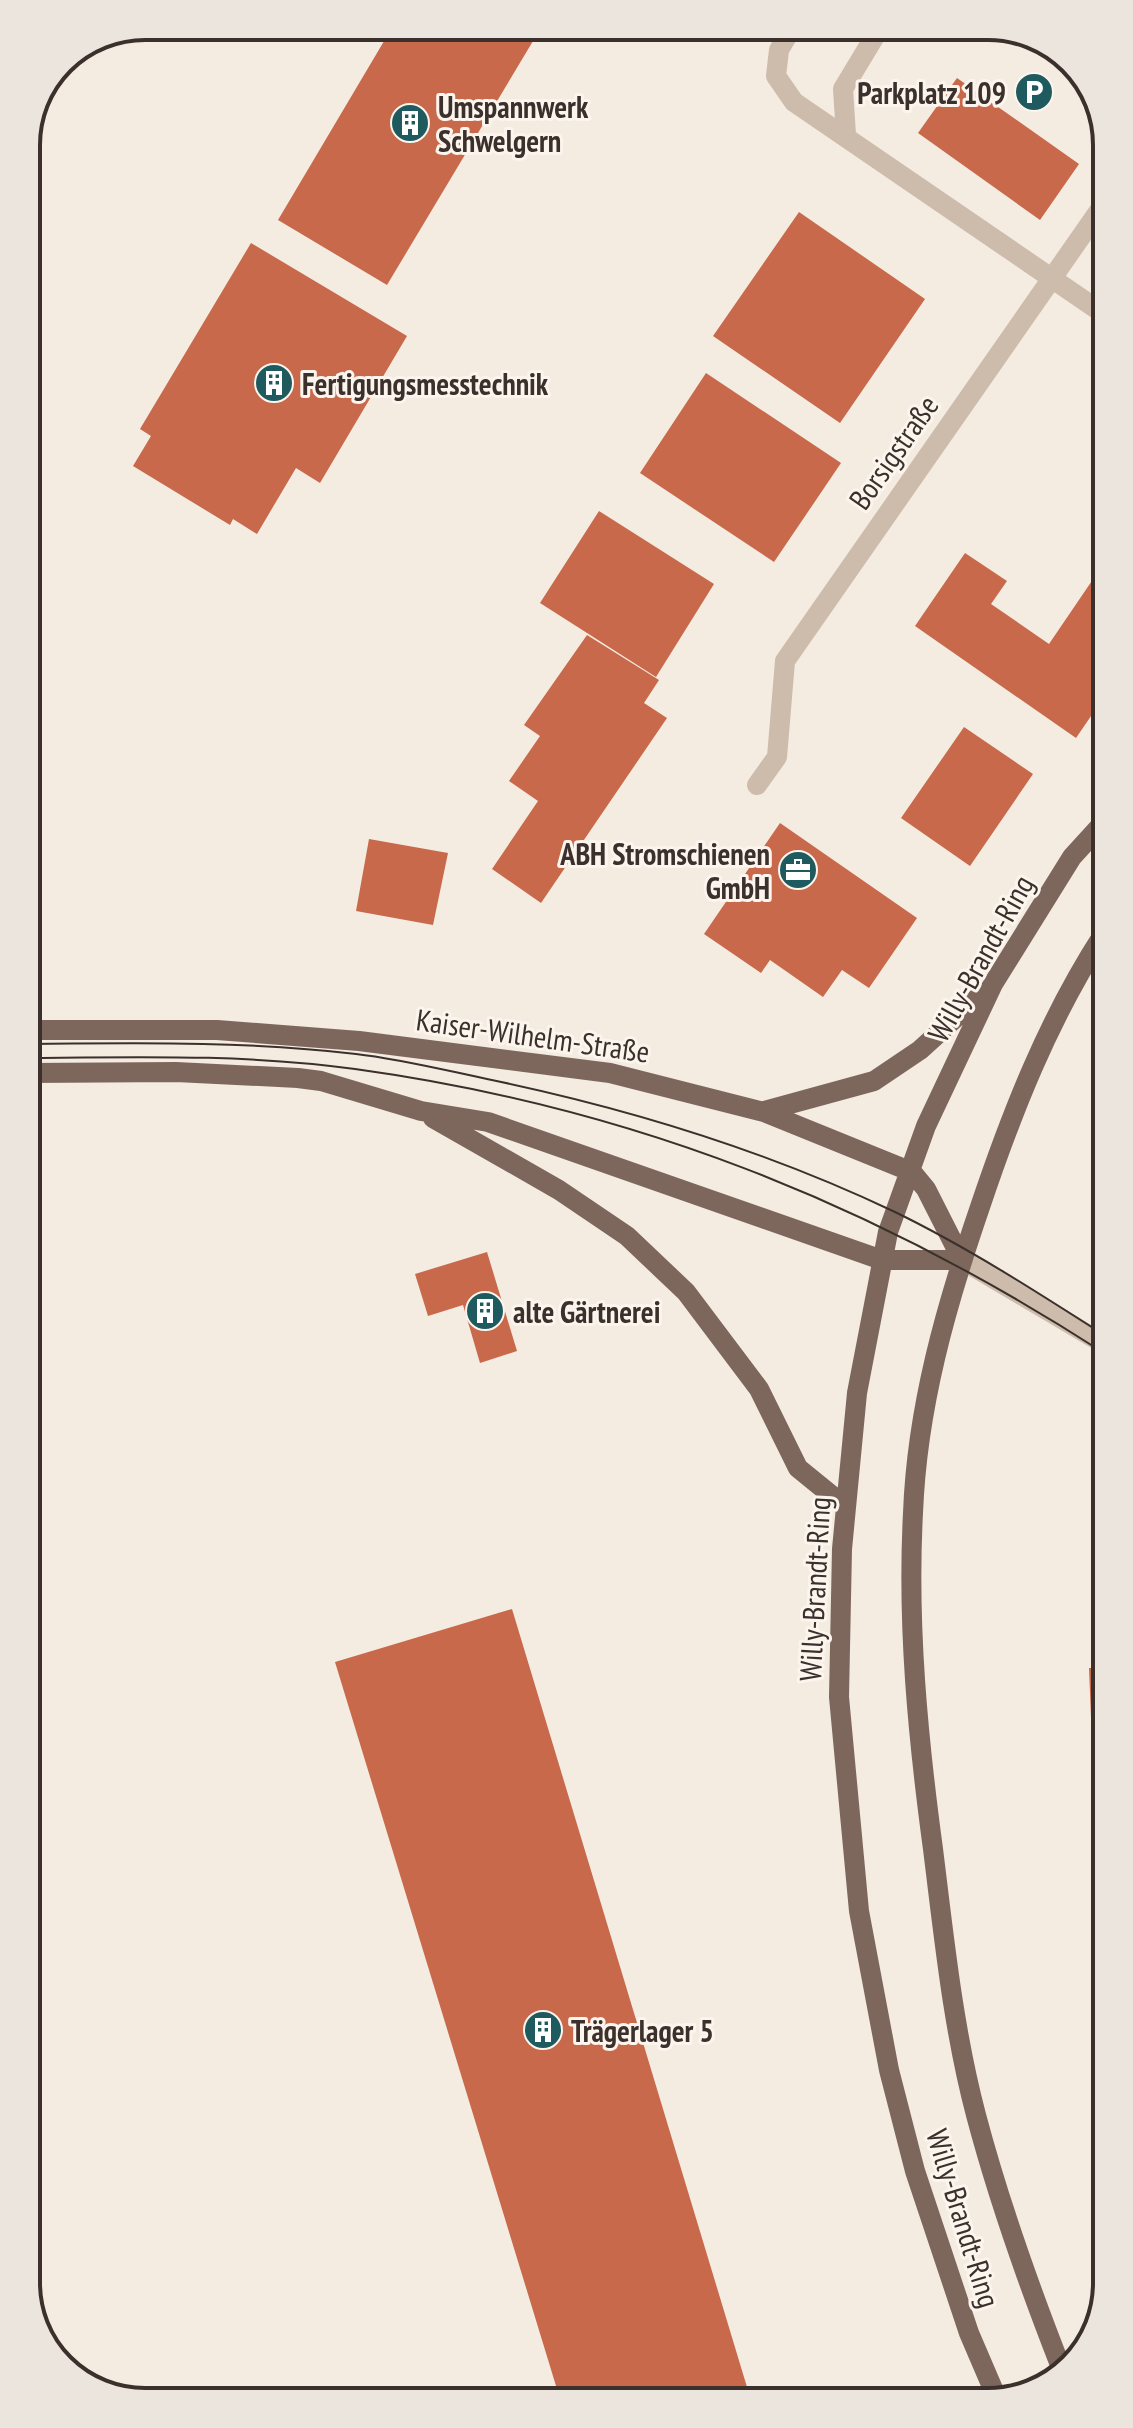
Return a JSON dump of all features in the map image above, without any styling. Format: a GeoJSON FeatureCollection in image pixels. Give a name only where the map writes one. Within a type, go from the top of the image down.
{"type":"FeatureCollection","features":[{"type":"Feature","properties":{"kind":"main road","name":"Willy-Brandt-Ring"},"geometry":{"type":"LineString","coordinates":[[992,2388],[969,2333],[915,2171],[889,2070],[859,1911],[839,1697],[846,1507],[857,1393],[882,1260],[888,1232],[926,1126],[993,984],[1072,857],[1093,834]]}},
{"type":"Feature","properties":{"kind":"main road","name":"Willy-Brandt-Ring"},"geometry":{"type":"LineString","coordinates":[[1058,2360],[1014,2243],[975,2112],[952,1998],[920,1751],[913,1512],[932,1362],[962,1260],[1034,1062],[1067,991],[1093,951]]}},
{"type":"Feature","properties":{"kind":"main road"},"geometry":{"type":"LineString","coordinates":[[764,1112],[874,1081],[920,1050],[993,984]]}},
{"type":"Feature","properties":{"kind":"main road","name":"Kaiser-Wilhelm-Straße"},"geometry":{"type":"LineString","coordinates":[[40,1030],[163,1029],[359,1041],[610,1073],[764,1112],[912,1172]]}},
{"type":"Feature","properties":{"kind":"main road"},"geometry":{"type":"LineString","coordinates":[[40,1073],[176,1072],[321,1081],[421,1111],[488,1122],[882,1260],[962,1260],[926,1189],[912,1172]]}},
{"type":"Feature","properties":{"kind":"main road"},"geometry":{"type":"LineString","coordinates":[[421,1111],[559,1190],[627,1236],[686,1292],[759,1389],[798,1468],[846,1507]]}},
{"type":"Feature","properties":{"kind":"street"},"geometry":{"type":"LineString","coordinates":[[785,40],[779,50],[776,76],[794,102],[1093,306]]}},
{"type":"Feature","properties":{"kind":"street"},"geometry":{"type":"LineString","coordinates":[[846,135],[843,89],[873,40]]}},
{"type":"Feature","properties":{"kind":"street","name":"Borsigstraße"},"geometry":{"type":"LineString","coordinates":[[757,785],[777,757],[785,661],[1093,219]]}},
{"type":"Feature","properties":{"kind":"street"},"geometry":{"type":"LineString","coordinates":[[962,1260],[1093,1337]]}},
{"type":"Feature","properties":{"kind":"building","name":"Umspannwerk Schwelgern"},"geometry":{"type":"Polygon","coordinates":[[[385,40],[534,40],[387,285],[278,220],[385,40]]]}},
{"type":"Feature","properties":{"kind":"building"},"geometry":{"type":"Polygon","coordinates":[[[957,78],[1079,164],[1040,220],[918,133],[957,78]]]}},
{"type":"Feature","properties":{"kind":"building"},"geometry":{"type":"Polygon","coordinates":[[[799,212],[925,299],[840,423],[713,336],[799,212]]]}},
{"type":"Feature","properties":{"kind":"building","name":"Fertigungsmesstechnik"},"geometry":{"type":"Polygon","coordinates":[[[251,243],[407,336],[320,483],[296,468],[257,534],[233,519],[230,525],[133,466],[151,436],[140,429],[251,243]]]}},
{"type":"Feature","properties":{"kind":"building"},"geometry":{"type":"Polygon","coordinates":[[[706,373],[841,463],[774,562],[640,473],[706,373]]]}},
{"type":"Feature","properties":{"kind":"building"},"geometry":{"type":"Polygon","coordinates":[[[599,511],[714,584],[656,677],[540,603],[599,511]]]}},
{"type":"Feature","properties":{"kind":"building"},"geometry":{"type":"Polygon","coordinates":[[[965,553],[1007,581],[991,604],[1049,644],[1093,579],[1093,713],[1076,738],[915,626],[965,553]]]}},
{"type":"Feature","properties":{"kind":"building"},"geometry":{"type":"Polygon","coordinates":[[[587,635],[659,680],[644,703],[667,718],[541,903],[492,869],[538,801],[509,781],[540,736],[524,725],[587,635]]]}},
{"type":"Feature","properties":{"kind":"building"},"geometry":{"type":"Polygon","coordinates":[[[964,727],[1033,774],[970,866],[901,818],[964,727]]]}},
{"type":"Feature","properties":{"kind":"building","name":"ABH Stromschienen GmbH"},"geometry":{"type":"Polygon","coordinates":[[[780,823],[917,918],[869,988],[842,970],[823,997],[770,960],[761,973],[704,934],[780,823]]]}},
{"type":"Feature","properties":{"kind":"building"},"geometry":{"type":"Polygon","coordinates":[[[369,839],[448,853],[433,925],[356,911],[369,839]]]}},
{"type":"Feature","properties":{"kind":"building","name":"alte Gärtnerei"},"geometry":{"type":"Polygon","coordinates":[[[487,1252],[517,1351],[480,1363],[463,1305],[428,1316],[415,1274],[487,1252]]]}},
{"type":"Feature","properties":{"kind":"building","name":"Trägerlager 5"},"geometry":{"type":"Polygon","coordinates":[[[512,1609],[747,2388],[557,2388],[335,1662],[512,1609]]]}},
{"type":"Feature","properties":{"kind":"building"},"geometry":{"type":"Polygon","coordinates":[[[1089,1668],[1093,1668],[1093,1767],[1089,1668]]]}},
{"type":"Feature","properties":{"kind":"tram line"},"geometry":{"type":"LineString","coordinates":[[40,1044],[233,1045],[356,1054],[422,1065],[592,1103],[746,1150],[895,1212],[949,1240],[1093,1328]]}},
{"type":"Feature","properties":{"kind":"tram line"},"geometry":{"type":"LineString","coordinates":[[40,1058],[192,1058],[314,1064],[457,1086],[556,1108],[652,1136],[745,1169],[837,1207],[927,1250],[1093,1346]]}},
{"type":"Feature","properties":{"kind":"place","name":"Parkplatz 109"},"geometry":{"type":"Point","coordinates":[1034,92]}},
{"type":"Feature","properties":{"kind":"place","name":"Umspannwerk Schwelgern"},"geometry":{"type":"Point","coordinates":[410,123]}},
{"type":"Feature","properties":{"kind":"place","name":"Fertigungsmesstechnik"},"geometry":{"type":"Point","coordinates":[274,383]}},
{"type":"Feature","properties":{"kind":"place","name":"ABH Stromschienen GmbH"},"geometry":{"type":"Point","coordinates":[798,870]}},
{"type":"Feature","properties":{"kind":"place","name":"alte Gärtnerei"},"geometry":{"type":"Point","coordinates":[485,1311]}},
{"type":"Feature","properties":{"kind":"place","name":"Trägerlager 5"},"geometry":{"type":"Point","coordinates":[543,2030]}}]}
